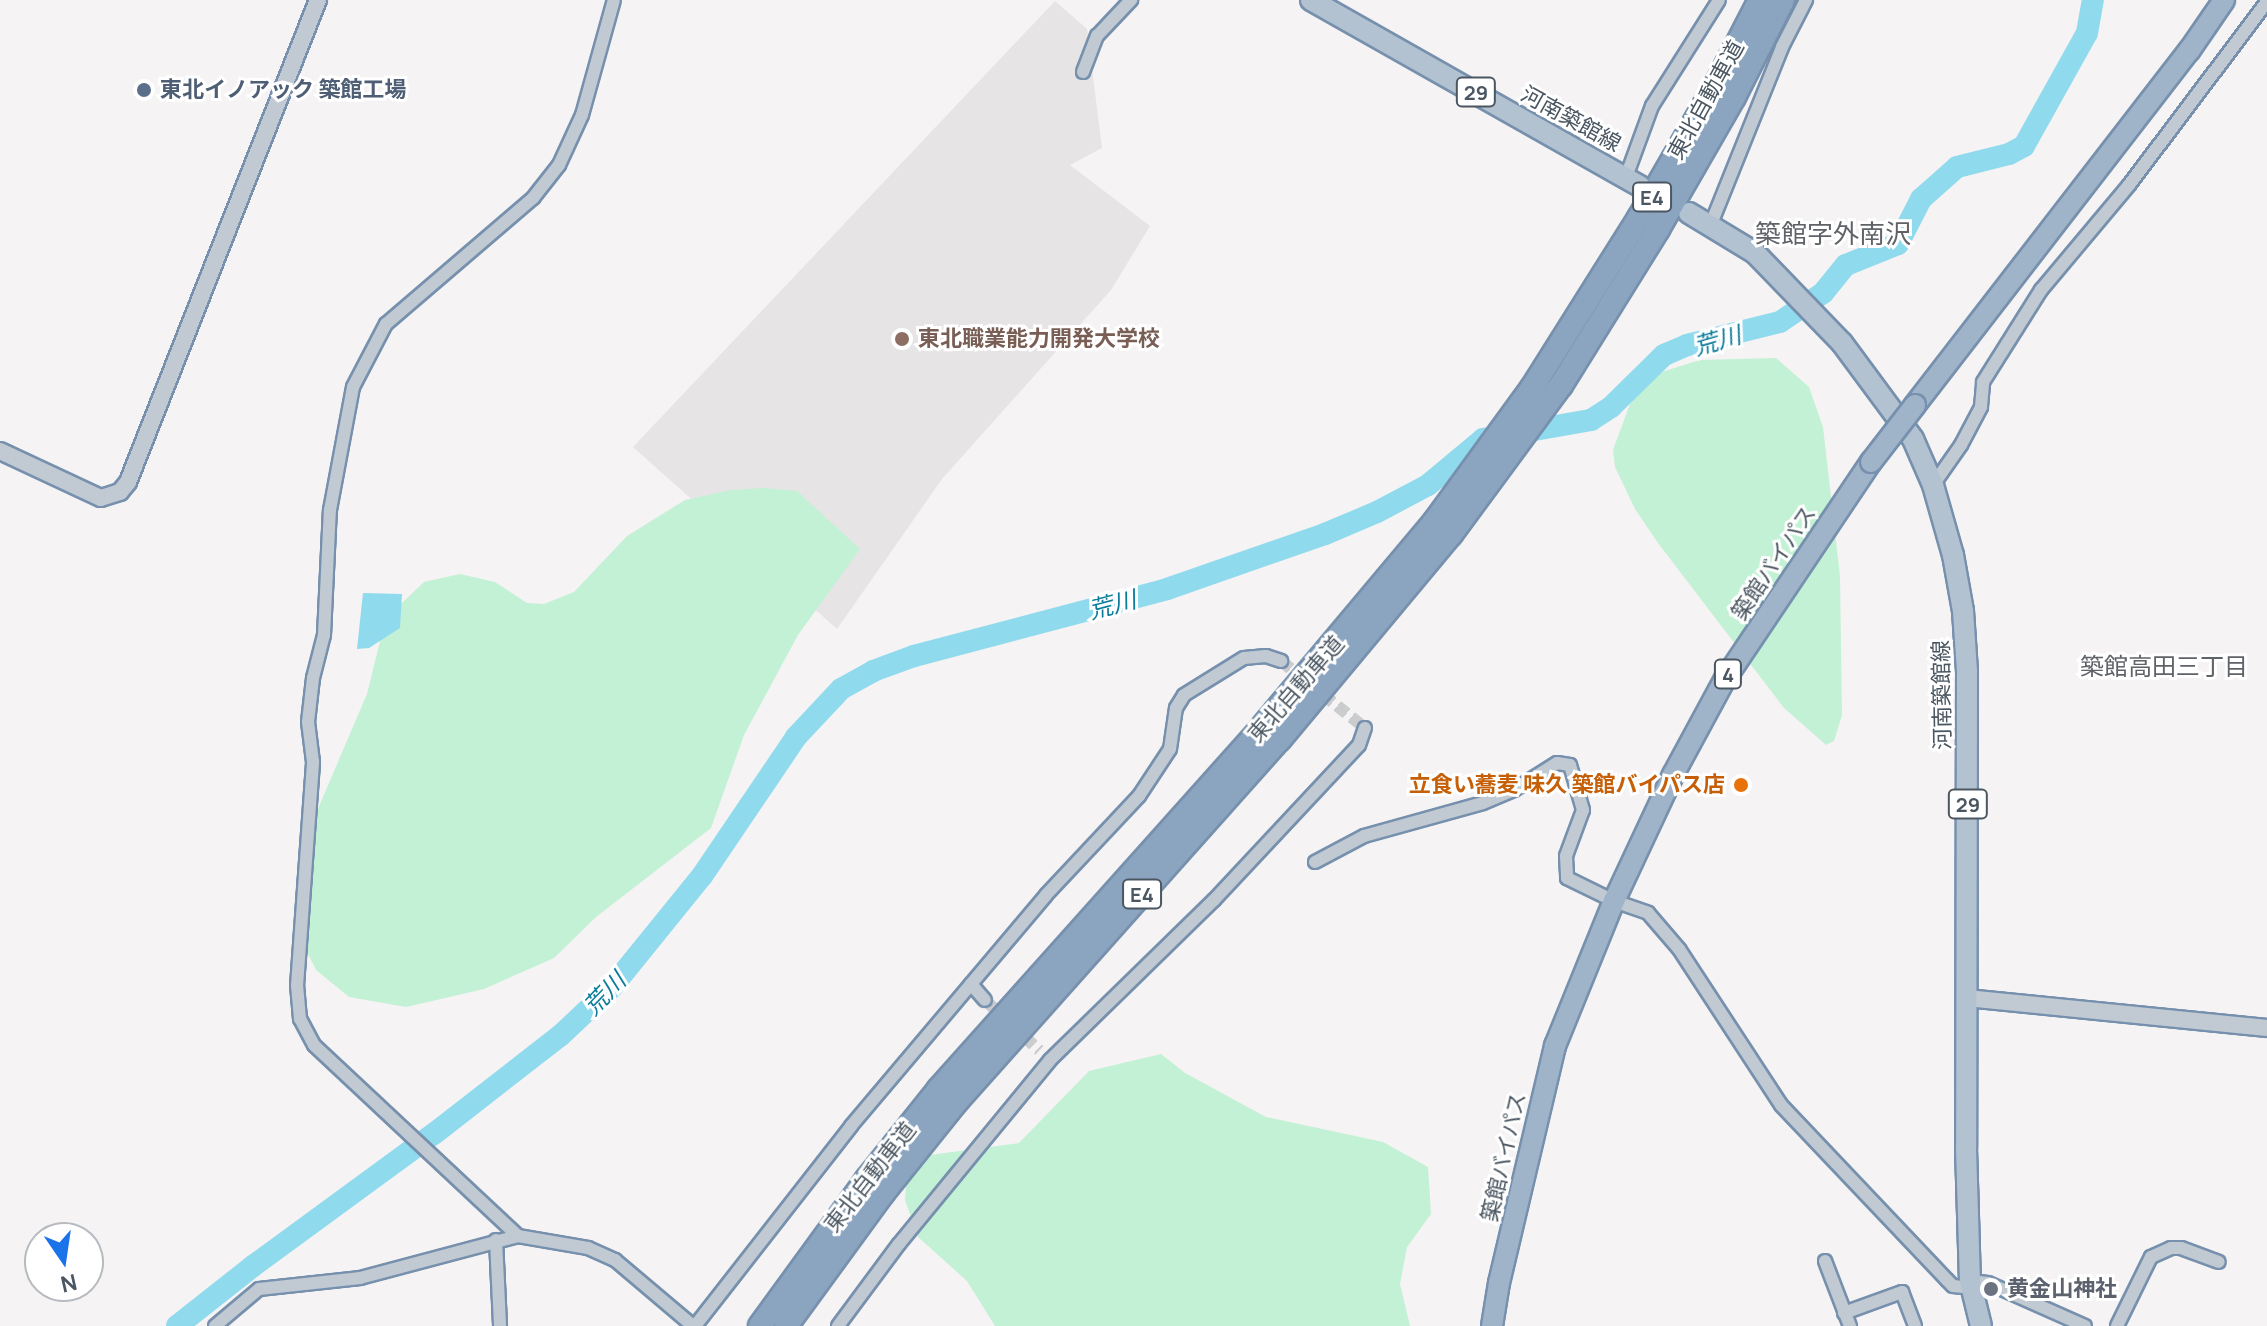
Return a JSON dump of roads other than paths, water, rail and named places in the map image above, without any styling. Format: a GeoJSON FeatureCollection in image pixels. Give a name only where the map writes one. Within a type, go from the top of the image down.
{"type":"FeatureCollection","features":[{"type":"Feature","properties":{"kind":"highway","name":"東北自動車道"},"geometry":{"type":"LineString","coordinates":[[760,1326],[829,1229],[939,1089],[1363,612],[1474,470],[1532,388],[1639,218],[1715,87],[1760,0]]}},
{"type":"Feature","properties":{"kind":"highway","name":"東北自動車道"},"geometry":{"type":"LineString","coordinates":[[786,1326],[883,1193],[957,1101],[1370,635],[1503,465],[1561,385],[1658,229],[1734,97],[1783,0]]}},
{"type":"Feature","properties":{"kind":"highway","name":"築館バイパス"},"geometry":{"type":"LineString","coordinates":[[1492,1326],[1499,1283],[1555,1046],[1614,901],[1673,775],[1725,679],[1871,462],[2189,51],[2224,0]]}},
{"type":"Feature","properties":{"kind":"main road","name":"河南築館線"},"geometry":{"type":"LineString","coordinates":[[1311,0],[1633,181]]}},
{"type":"Feature","properties":{"kind":"main road","name":"河南築館線"},"geometry":{"type":"LineString","coordinates":[[1689,213],[1755,253],[1821,319],[1913,439],[1933,485],[1953,555],[1963,611],[1967,687],[1966,1148],[1971,1285],[1981,1326]]}},
{"type":"Feature","properties":{"kind":"street"},"geometry":{"type":"LineString","coordinates":[[0,451],[101,498],[120,492],[128,482],[318,0]]}},
{"type":"Feature","properties":{"kind":"street"},"geometry":{"type":"LineString","coordinates":[[614,0],[582,115],[559,165],[533,198],[386,324],[353,387],[330,510],[324,635],[313,678],[308,722],[312,786],[297,986],[300,1019],[314,1045],[428,1155],[516,1233],[594,1251],[615,1260],[694,1326],[851,1126],[971,984],[1146,787],[1170,749],[1176,708],[1184,695],[1244,658],[1266,656],[1281,661]]}},
{"type":"Feature","properties":{"kind":"street"},"geometry":{"type":"LineString","coordinates":[[1083,72],[1097,36],[1131,0]]}},
{"type":"Feature","properties":{"kind":"street"},"geometry":{"type":"LineString","coordinates":[[1633,181],[1652,106],[1719,0]]}},
{"type":"Feature","properties":{"kind":"street"},"geometry":{"type":"LineString","coordinates":[[1711,224],[1782,47],[1806,0]]}},
{"type":"Feature","properties":{"kind":"street"},"geometry":{"type":"LineString","coordinates":[[1933,485],[1961,445],[1981,407],[1983,382],[2041,290],[2129,185],[2267,2]]}},
{"type":"Feature","properties":{"kind":"street"},"geometry":{"type":"LineString","coordinates":[[838,1326],[899,1244],[1050,1060],[1214,900],[1359,745],[1365,728]]}},
{"type":"Feature","properties":{"kind":"street"},"geometry":{"type":"LineString","coordinates":[[1315,862],[1364,836],[1430,819],[1504,794],[1565,761],[1570,765],[1583,810],[1566,856],[1567,878],[1614,901],[1648,913],[1679,949],[1781,1105],[1953,1286],[1988,1283],[2085,1326]]}},
{"type":"Feature","properties":{"kind":"street"},"geometry":{"type":"LineString","coordinates":[[971,984],[985,1000]]}},
{"type":"Feature","properties":{"kind":"street"},"geometry":{"type":"LineString","coordinates":[[1967,998],[2267,1028]]}},
{"type":"Feature","properties":{"kind":"street"},"geometry":{"type":"LineString","coordinates":[[1039,1050],[1050,1060]]}},
{"type":"Feature","properties":{"kind":"street"},"geometry":{"type":"LineString","coordinates":[[215,1326],[259,1289],[360,1278],[516,1233]]}},
{"type":"Feature","properties":{"kind":"street"},"geometry":{"type":"LineString","coordinates":[[496,1240],[500,1326]]}},
{"type":"Feature","properties":{"kind":"street"},"geometry":{"type":"LineString","coordinates":[[2117,1326],[2151,1257],[2171,1248],[2181,1248],[2219,1262]]}},
{"type":"Feature","properties":{"kind":"street"},"geometry":{"type":"LineString","coordinates":[[1825,1261],[1850,1326]]}},
{"type":"Feature","properties":{"kind":"street"},"geometry":{"type":"LineString","coordinates":[[1844,1313],[1902,1292],[1915,1326]]}},
{"type":"Feature","properties":{"kind":"water"},"geometry":{"type":"Polygon","coordinates":[[[363,593],[402,594],[400,628],[369,648],[357,649],[363,593]]]}},
{"type":"Feature","properties":{"kind":"waterway","name":"荒川"},"geometry":{"type":"LineString","coordinates":[[177,1326],[561,1035],[612,987],[702,876],[796,737],[841,689],[873,671],[914,656],[1167,589],[1325,534],[1377,512],[1428,485],[1483,439],[1591,420],[1611,407],[1664,355],[1687,345],[1780,322],[1823,293],[1846,265],[1898,244],[1921,199],[1957,167],[2009,154],[2024,146],[2087,33],[2093,0]]}},
{"type":"Feature","properties":{"kind":"tunnel"},"geometry":{"type":"LineString","coordinates":[[1281,661],[1365,728]]}},
{"type":"Feature","properties":{"kind":"tunnel"},"geometry":{"type":"LineString","coordinates":[[985,1000],[1039,1050]]}},
{"type":"Feature","properties":{"kind":"place","name":"東北イノアック 築館工場"},"geometry":{"type":"Point","coordinates":[144,90]}},
{"type":"Feature","properties":{"kind":"place","name":"東北職業能力開発大学校"},"geometry":{"type":"Point","coordinates":[902,339]}},
{"type":"Feature","properties":{"kind":"place","name":"立食い蕎麦 味久 築館バイパス店"},"geometry":{"type":"Point","coordinates":[1741,785]}},
{"type":"Feature","properties":{"kind":"place","name":"黄金山神社"},"geometry":{"type":"Point","coordinates":[1991,1289]}},
{"type":"Feature","properties":{"kind":"district","name":"築館字外南沢"},"geometry":{"type":"Point","coordinates":[1833,234]}},
{"type":"Feature","properties":{"kind":"district","name":"築館高田三丁目"},"geometry":{"type":"Point","coordinates":[2164,666]}}]}
